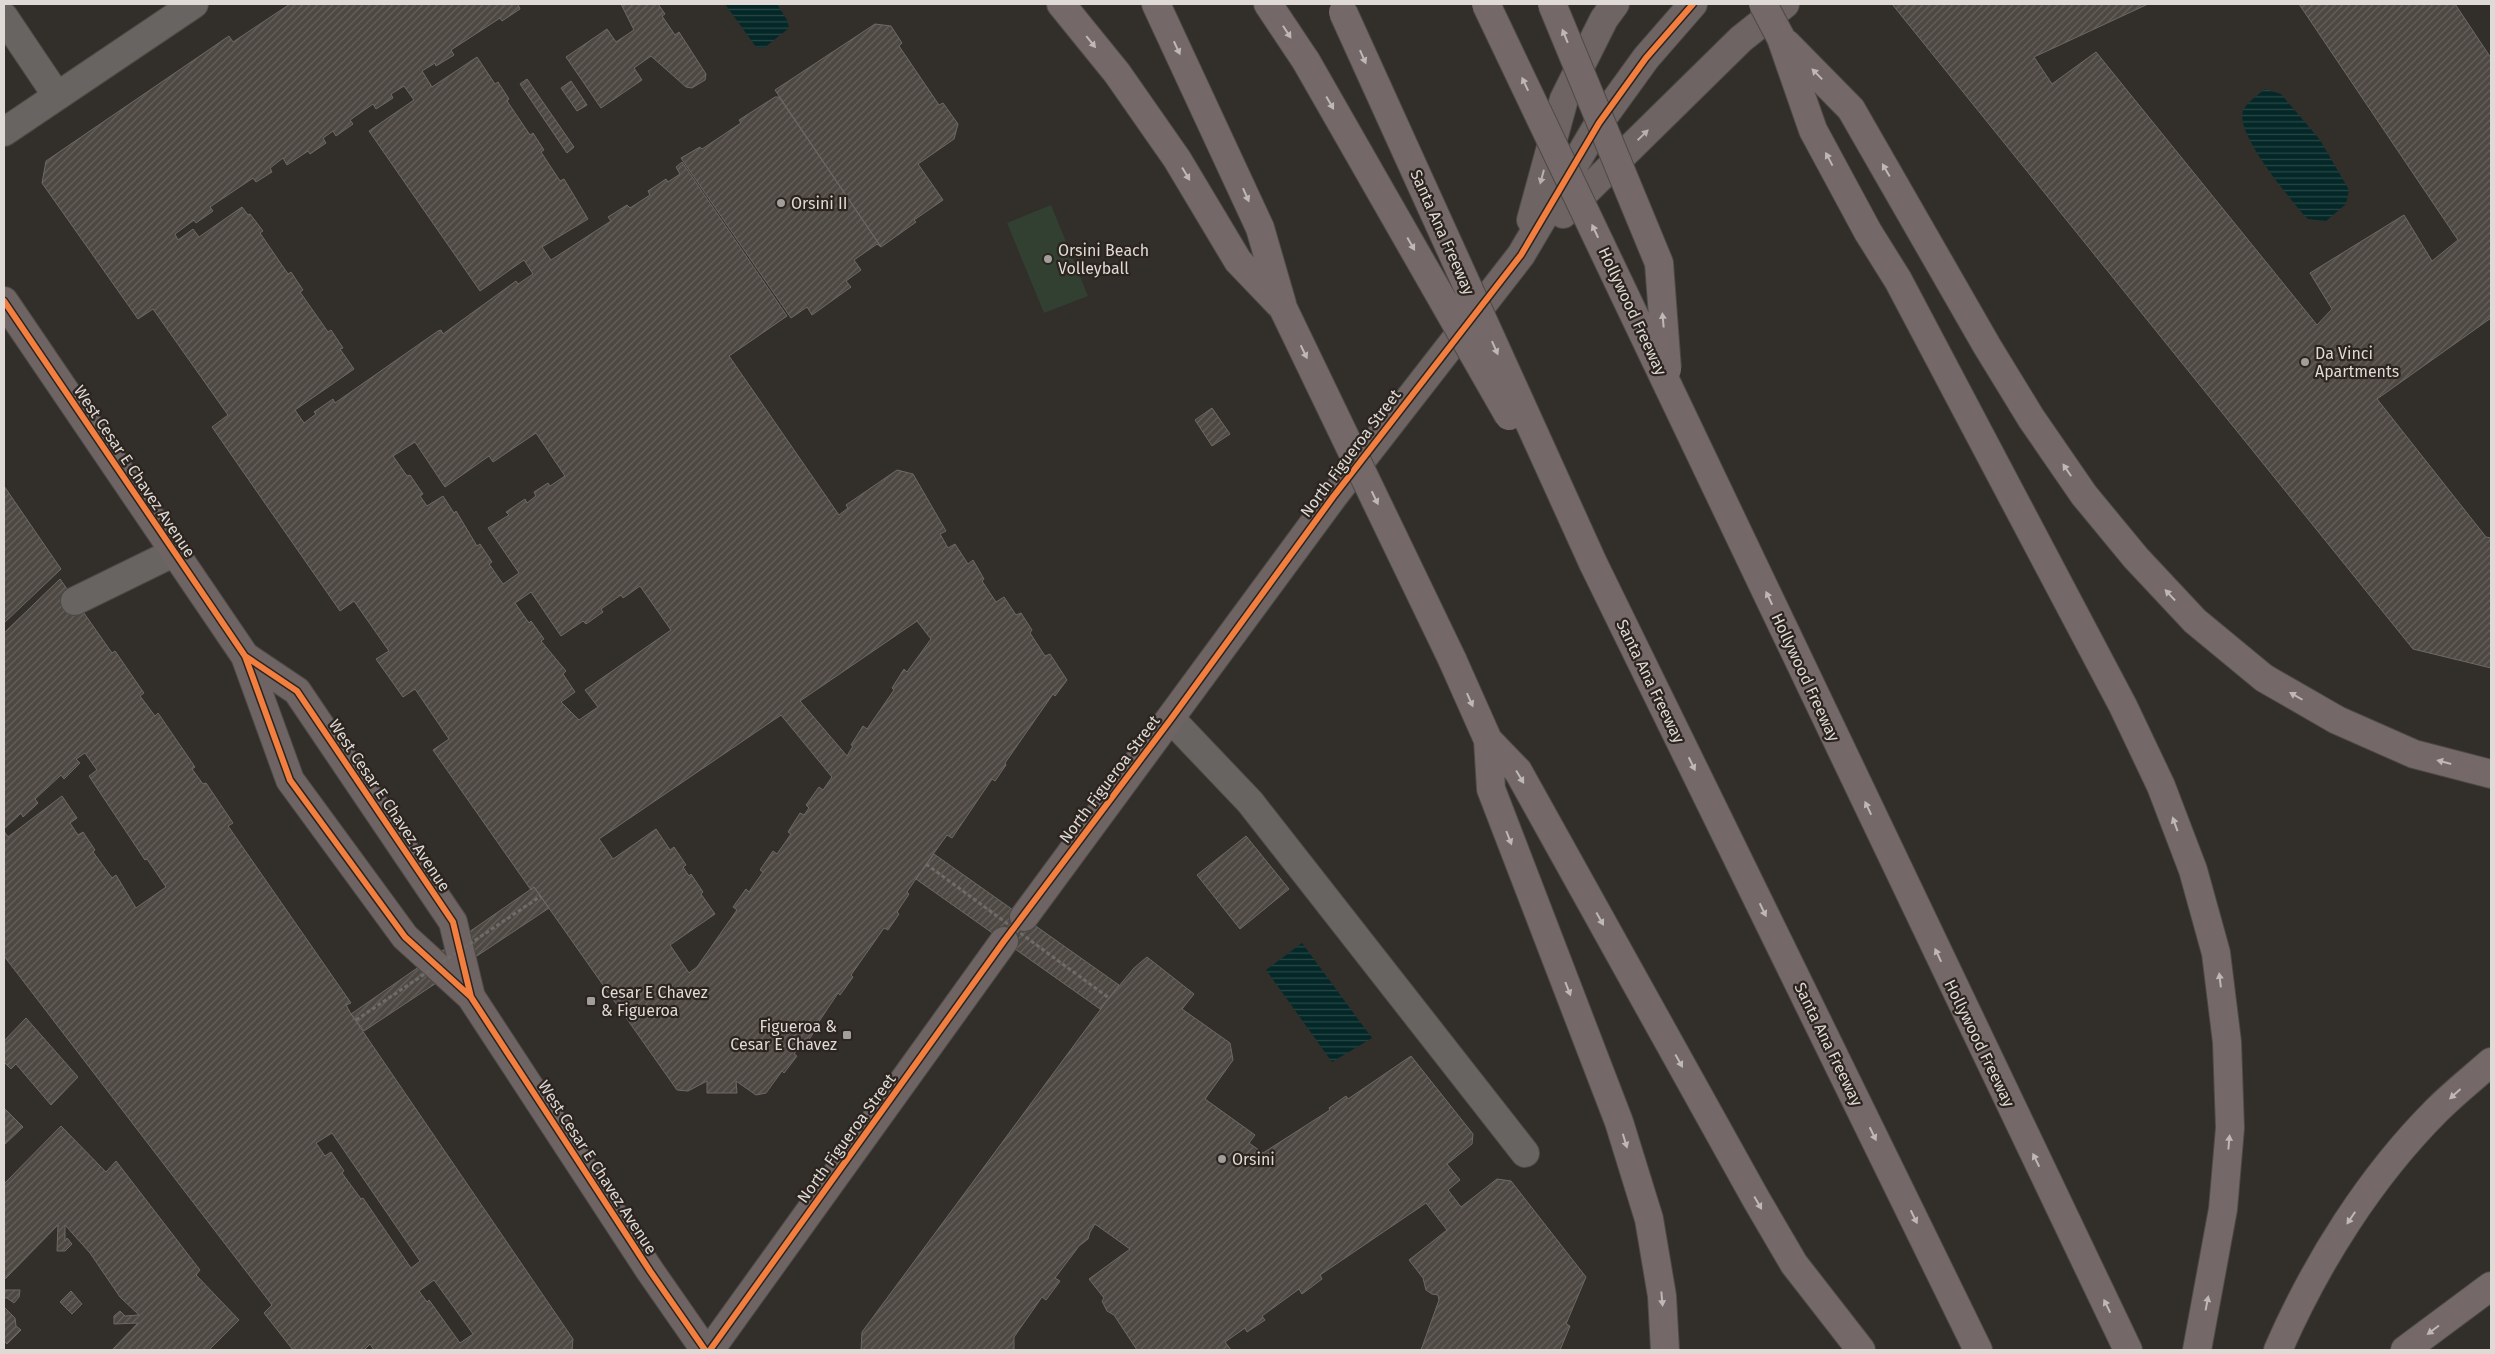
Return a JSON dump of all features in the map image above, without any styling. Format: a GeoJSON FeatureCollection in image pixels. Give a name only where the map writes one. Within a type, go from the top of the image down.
{"type":"FeatureCollection","features":[{"type":"Feature","properties":{"kind":"highway"},"geometry":{"type":"LineString","coordinates":[[1061,4],[1117,73],[1178,159],[1238,261],[1283,308]]}},
{"type":"Feature","properties":{"kind":"highway"},"geometry":{"type":"LineString","coordinates":[[1156,4],[1260,228],[1283,308],[1452,659],[1488,740],[1518,771],[1751,1191],[1794,1264],[1861,1350]]}},
{"type":"Feature","properties":{"kind":"highway"},"geometry":{"type":"LineString","coordinates":[[1268,4],[1306,61],[1593,563]]}},
{"type":"Feature","properties":{"kind":"highway","name":"Hollywood Freeway"},"geometry":{"type":"LineString","coordinates":[[1486,4],[2128,1350]]}},
{"type":"Feature","properties":{"kind":"highway"},"geometry":{"type":"LineString","coordinates":[[1552,4],[1658,263],[1668,386]]}},
{"type":"Feature","properties":{"kind":"highway"},"geometry":{"type":"LineString","coordinates":[[1763,4],[1781,38],[1813,130],[1868,232],[1898,280],[2123,706],[2162,786],[2193,870],[2216,953],[2227,1042],[2230,1128],[2223,1209],[2197,1350]]}},
{"type":"Feature","properties":{"kind":"highway","name":"Santa Ana Freeway"},"geometry":{"type":"LineString","coordinates":[[1341,8],[1593,563],[1978,1350]]}},
{"type":"Feature","properties":{"kind":"highway"},"geometry":{"type":"LineString","coordinates":[[1781,38],[1851,109],[2002,370],[2084,495],[2136,558],[2195,621],[2264,678],[2337,720],[2414,754],[2491,774]]}},
{"type":"Feature","properties":{"kind":"highway"},"geometry":{"type":"LineString","coordinates":[[1488,740],[1490,789],[1619,1122],[1649,1218],[1662,1296],[1665,1350]]}},
{"type":"Feature","properties":{"kind":"highway"},"geometry":{"type":"LineString","coordinates":[[2278,1350],[2331,1248],[2378,1177],[2437,1110],[2491,1062]]}},
{"type":"Feature","properties":{"kind":"highway"},"geometry":{"type":"LineString","coordinates":[[2405,1350],[2491,1286]]}},
{"type":"Feature","properties":{"kind":"main road"},"geometry":{"type":"LineString","coordinates":[[1521,255],[1564,99],[1604,20],[1615,4]]}},
{"type":"Feature","properties":{"kind":"main road","name":"North Figueroa Street"},"geometry":{"type":"LineString","coordinates":[[1024,917],[1333,497],[1521,255],[1599,122],[1646,58],[1693,4]]}},
{"type":"Feature","properties":{"kind":"main road"},"geometry":{"type":"LineString","coordinates":[[1521,255],[1742,39],[1785,4]]}},
{"type":"Feature","properties":{"kind":"main road","name":"West Cesar E Chavez Avenue"},"geometry":{"type":"LineString","coordinates":[[4,301],[173,553],[245,656],[290,780],[405,937],[471,997],[650,1271],[705,1350]]}},
{"type":"Feature","properties":{"kind":"main road","name":"West Cesar E Chavez Avenue"},"geometry":{"type":"LineString","coordinates":[[245,656],[297,691],[453,922],[471,997]]}},
{"type":"Feature","properties":{"kind":"main road","name":"North Figueroa Street"},"geometry":{"type":"LineString","coordinates":[[710,1350],[1004,941]]}},
{"type":"Feature","properties":{"kind":"lane"},"geometry":{"type":"LineString","coordinates":[[4,132],[194,4]]}},
{"type":"Feature","properties":{"kind":"lane"},"geometry":{"type":"LineString","coordinates":[[4,17],[57,96]]}},
{"type":"Feature","properties":{"kind":"lane"},"geometry":{"type":"LineString","coordinates":[[75,601],[173,553]]}},
{"type":"Feature","properties":{"kind":"lane"},"geometry":{"type":"LineString","coordinates":[[1171,719],[1250,802],[1525,1153]]}},
{"type":"Feature","properties":{"kind":"path"},"geometry":{"type":"LineString","coordinates":[[926,864],[1109,998]]}},
{"type":"Feature","properties":{"kind":"path"},"geometry":{"type":"LineString","coordinates":[[356,1020],[541,896]]}},
{"type":"Feature","properties":{"kind":"green space","name":"Orsini Beach Volleyball"},"geometry":{"type":"Polygon","coordinates":[[[1051,205],[1088,296],[1044,313],[1007,223],[1051,205]]]}},
{"type":"Feature","properties":{"kind":"water"},"geometry":{"type":"Polygon","coordinates":[[[725,4],[777,4],[787,20],[789,28],[764,48],[756,47],[725,4]]]}},
{"type":"Feature","properties":{"kind":"water"},"geometry":{"type":"Polygon","coordinates":[[[2265,89],[2281,94],[2320,140],[2349,190],[2346,204],[2326,221],[2308,219],[2302,213],[2264,164],[2247,134],[2243,121],[2243,111],[2249,102],[2265,89]]]}},
{"type":"Feature","properties":{"kind":"water"},"geometry":{"type":"Polygon","coordinates":[[[1302,943],[1372,1038],[1332,1062],[1266,970],[1302,943]]]}},
{"type":"Feature","properties":{"kind":"building"},"geometry":{"type":"Polygon","coordinates":[[[290,4],[518,4],[520,9],[502,21],[500,18],[451,50],[454,55],[436,66],[435,63],[422,71],[432,87],[477,57],[495,84],[498,82],[509,99],[507,101],[530,135],[533,133],[544,150],[541,152],[560,181],[564,179],[588,219],[542,247],[551,260],[611,221],[608,217],[627,205],[630,208],[650,195],[648,191],[666,179],[668,182],[680,174],[676,167],[682,162],[787,316],[729,356],[839,515],[848,508],[846,505],[897,470],[913,474],[946,531],[940,534],[948,548],[955,544],[968,564],[973,560],[984,579],[982,581],[996,602],[1004,597],[1016,615],[1021,613],[1032,630],[1030,633],[1045,656],[1050,654],[1067,680],[1055,696],[1053,694],[1005,763],[1006,765],[995,781],[992,779],[952,838],[947,835],[907,892],[909,894],[897,912],[899,914],[888,930],[884,928],[851,975],[853,977],[840,995],[838,993],[818,1023],[820,1024],[807,1042],[804,1040],[794,1054],[797,1056],[784,1073],[782,1071],[766,1093],[756,1095],[736,1081],[737,1093],[707,1093],[707,1081],[688,1091],[677,1090],[534,887],[531,890],[433,750],[449,739],[415,689],[403,697],[376,659],[389,651],[354,601],[340,611],[212,427],[228,415],[153,309],[138,319],[42,183],[46,161],[229,36],[233,42],[290,4]],[[404,86],[391,94],[393,98],[376,109],[373,104],[350,120],[353,124],[336,136],[333,131],[323,138],[326,143],[310,154],[308,151],[287,165],[283,158],[270,168],[272,172],[256,182],[253,178],[210,207],[213,211],[196,223],[194,220],[175,234],[178,240],[193,229],[199,237],[242,207],[263,231],[260,233],[288,274],[291,272],[303,290],[300,292],[328,332],[331,330],[343,348],[340,349],[354,369],[295,410],[304,423],[316,414],[314,412],[333,399],[335,403],[438,331],[441,330],[443,334],[516,281],[518,284],[533,274],[524,260],[480,291],[369,131],[414,100],[404,86]],[[536,433],[493,462],[489,456],[445,487],[415,442],[393,456],[407,476],[410,475],[423,494],[420,496],[427,506],[443,496],[454,513],[456,511],[477,546],[480,544],[492,562],[489,564],[503,584],[519,573],[488,528],[509,515],[506,512],[525,499],[527,503],[536,496],[534,492],[548,483],[550,486],[565,476],[536,433]],[[640,586],[623,598],[621,595],[601,609],[603,612],[586,624],[583,621],[561,636],[531,592],[515,603],[529,623],[531,621],[544,639],[541,641],[566,671],[563,674],[575,692],[561,702],[579,720],[598,707],[585,690],[671,630],[640,586]],[[917,621],[800,701],[847,756],[853,746],[851,745],[863,726],[867,729],[894,690],[892,688],[904,669],[907,672],[931,639],[917,621]],[[781,715],[599,839],[613,859],[656,829],[670,850],[674,847],[686,865],[683,867],[689,876],[691,874],[703,892],[701,894],[715,914],[670,945],[689,973],[697,967],[737,910],[733,907],[746,889],[749,892],[763,872],[760,870],[773,851],[777,854],[791,834],[788,832],[800,813],[804,815],[809,808],[806,805],[819,787],[823,790],[832,777],[781,715]]]}},
{"type":"Feature","properties":{"kind":"building"},"geometry":{"type":"Polygon","coordinates":[[[621,4],[658,4],[665,14],[662,16],[675,35],[679,32],[706,74],[705,80],[692,88],[686,87],[651,56],[634,68],[642,80],[601,108],[566,57],[607,29],[616,42],[634,30],[621,4]]]}},
{"type":"Feature","properties":{"kind":"building","name":"Da Vinci Apartments"},"geometry":{"type":"Polygon","coordinates":[[[1892,4],[2148,4],[2034,57],[2052,84],[2096,52],[2317,325],[2332,309],[2310,273],[2404,215],[2432,261],[2458,240],[2299,4],[2455,4],[2491,58],[2491,318],[2377,399],[2486,537],[2491,538],[2491,668],[2413,649],[1892,4]]]}},
{"type":"Feature","properties":{"kind":"building"},"geometry":{"type":"Polygon","coordinates":[[[875,24],[891,26],[902,43],[899,46],[939,105],[943,103],[958,124],[954,139],[918,164],[943,200],[914,220],[916,222],[881,247],[775,90],[875,24]]]}},
{"type":"Feature","properties":{"kind":"building"},"geometry":{"type":"Polygon","coordinates":[[[527,79],[574,147],[567,153],[520,84],[527,79]]]}},
{"type":"Feature","properties":{"kind":"building"},"geometry":{"type":"Polygon","coordinates":[[[571,81],[587,105],[577,111],[561,88],[571,81]]]}},
{"type":"Feature","properties":{"kind":"building","name":"Orsini II"},"geometry":{"type":"Polygon","coordinates":[[[775,97],[779,97],[881,247],[877,244],[854,260],[861,270],[846,281],[851,287],[812,315],[807,307],[791,318],[681,158],[700,147],[702,149],[741,123],[739,120],[775,97]]]}},
{"type":"Feature","properties":{"kind":"building"},"geometry":{"type":"Polygon","coordinates":[[[1212,408],[1230,434],[1212,446],[1195,420],[1212,408]]]}},
{"type":"Feature","properties":{"kind":"building"},"geometry":{"type":"Polygon","coordinates":[[[4,486],[61,569],[4,623],[4,486]]]}},
{"type":"Feature","properties":{"kind":"building"},"geometry":{"type":"Polygon","coordinates":[[[60,579],[112,653],[115,651],[144,693],[140,696],[155,716],[158,713],[195,767],[192,769],[203,784],[206,783],[233,823],[228,826],[351,1003],[346,1005],[351,1014],[573,1339],[572,1350],[374,1350],[370,1344],[364,1350],[293,1350],[264,1313],[272,1305],[4,956],[4,831],[8,837],[62,796],[77,818],[70,823],[78,835],[83,832],[95,850],[93,852],[112,878],[116,875],[136,908],[166,887],[147,859],[145,860],[89,776],[97,770],[85,753],[76,759],[80,763],[64,779],[61,775],[35,799],[38,803],[23,817],[21,813],[4,829],[4,633],[60,579]],[[332,1133],[316,1143],[325,1156],[331,1152],[344,1171],[342,1173],[361,1199],[363,1198],[411,1268],[420,1261],[332,1133]],[[434,1280],[419,1291],[427,1302],[429,1300],[460,1343],[473,1334],[434,1280]]]}},
{"type":"Feature","properties":{"kind":"building"},"geometry":{"type":"Polygon","coordinates":[[[1246,836],[1289,889],[1240,929],[1197,875],[1246,836]]]}},
{"type":"Feature","properties":{"kind":"building"},"geometry":{"type":"Polygon","coordinates":[[[934,854],[1119,985],[1100,1009],[916,879],[934,854]]]}},
{"type":"Feature","properties":{"kind":"building"},"geometry":{"type":"Polygon","coordinates":[[[534,887],[549,908],[364,1031],[351,1014],[534,887]]]}},
{"type":"Feature","properties":{"kind":"building","name":"Orsini"},"geometry":{"type":"Polygon","coordinates":[[[1147,957],[1194,994],[1182,1009],[1230,1043],[1233,1060],[1205,1099],[1255,1135],[1249,1143],[1263,1153],[1330,1110],[1329,1108],[1346,1096],[1348,1099],[1411,1056],[1473,1134],[1472,1144],[1447,1164],[1460,1180],[1448,1190],[1461,1207],[1497,1179],[1511,1181],[1586,1277],[1566,1324],[1570,1326],[1560,1350],[1421,1350],[1439,1300],[1438,1295],[1426,1290],[1423,1278],[1409,1260],[1447,1230],[1426,1203],[1320,1275],[1322,1279],[1302,1294],[1299,1289],[1262,1316],[1265,1320],[1247,1332],[1245,1328],[1225,1342],[1231,1350],[1137,1350],[1114,1315],[1107,1311],[1102,1301],[1104,1298],[1089,1279],[1130,1249],[1095,1224],[1088,1239],[1079,1246],[1055,1278],[1060,1281],[1046,1300],[1042,1297],[1014,1337],[1014,1350],[861,1350],[862,1332],[1109,998],[1134,968],[1147,957]]]}},
{"type":"Feature","properties":{"kind":"building"},"geometry":{"type":"Polygon","coordinates":[[[26,1018],[78,1077],[51,1105],[16,1064],[11,1069],[4,1062],[4,1041],[26,1018]]]}},
{"type":"Feature","properties":{"kind":"building"},"geometry":{"type":"Polygon","coordinates":[[[4,1108],[23,1127],[4,1145],[4,1108]]]}},
{"type":"Feature","properties":{"kind":"building"},"geometry":{"type":"Polygon","coordinates":[[[61,1126],[106,1172],[116,1161],[200,1270],[196,1275],[239,1320],[209,1350],[112,1350],[138,1323],[114,1324],[114,1316],[120,1311],[125,1316],[139,1315],[120,1297],[90,1253],[65,1225],[65,1241],[67,1238],[72,1244],[65,1251],[57,1251],[58,1225],[4,1280],[4,1184],[61,1126]]]}},
{"type":"Feature","properties":{"kind":"building"},"geometry":{"type":"Polygon","coordinates":[[[4,1290],[20,1290],[19,1297],[14,1303],[4,1298],[4,1290]]]}},
{"type":"Feature","properties":{"kind":"building"},"geometry":{"type":"Polygon","coordinates":[[[71,1291],[82,1304],[72,1314],[60,1302],[71,1291]]]}},
{"type":"Feature","properties":{"kind":"building"},"geometry":{"type":"Polygon","coordinates":[[[4,1307],[15,1318],[16,1326],[21,1330],[7,1344],[4,1341],[4,1307]]]}},
{"type":"Feature","properties":{"kind":"cycle path"},"geometry":{"type":"LineString","coordinates":[[710,1350],[1004,941],[1171,719],[1333,497],[1521,255],[1599,123],[1646,58],[1693,4]]}},
{"type":"Feature","properties":{"kind":"cycle path"},"geometry":{"type":"LineString","coordinates":[[4,301],[245,656],[290,780],[405,937],[471,997],[650,1271],[705,1350]]}},
{"type":"Feature","properties":{"kind":"cycle path"},"geometry":{"type":"LineString","coordinates":[[245,656],[297,691],[453,922],[471,997]]}},
{"type":"Feature","properties":{"kind":"place","name":"Orsini II"},"geometry":{"type":"Point","coordinates":[781,203]}},
{"type":"Feature","properties":{"kind":"place","name":"Orsini Beach Volleyball"},"geometry":{"type":"Point","coordinates":[1048,259]}},
{"type":"Feature","properties":{"kind":"place","name":"Da Vinci Apartments"},"geometry":{"type":"Point","coordinates":[2305,362]}},
{"type":"Feature","properties":{"kind":"place","name":"Cesar E Chavez & Figueroa"},"geometry":{"type":"Point","coordinates":[591,1001]}},
{"type":"Feature","properties":{"kind":"place","name":"Figueroa & Cesar E Chavez"},"geometry":{"type":"Point","coordinates":[847,1035]}},
{"type":"Feature","properties":{"kind":"place","name":"Orsini"},"geometry":{"type":"Point","coordinates":[1222,1159]}}]}
